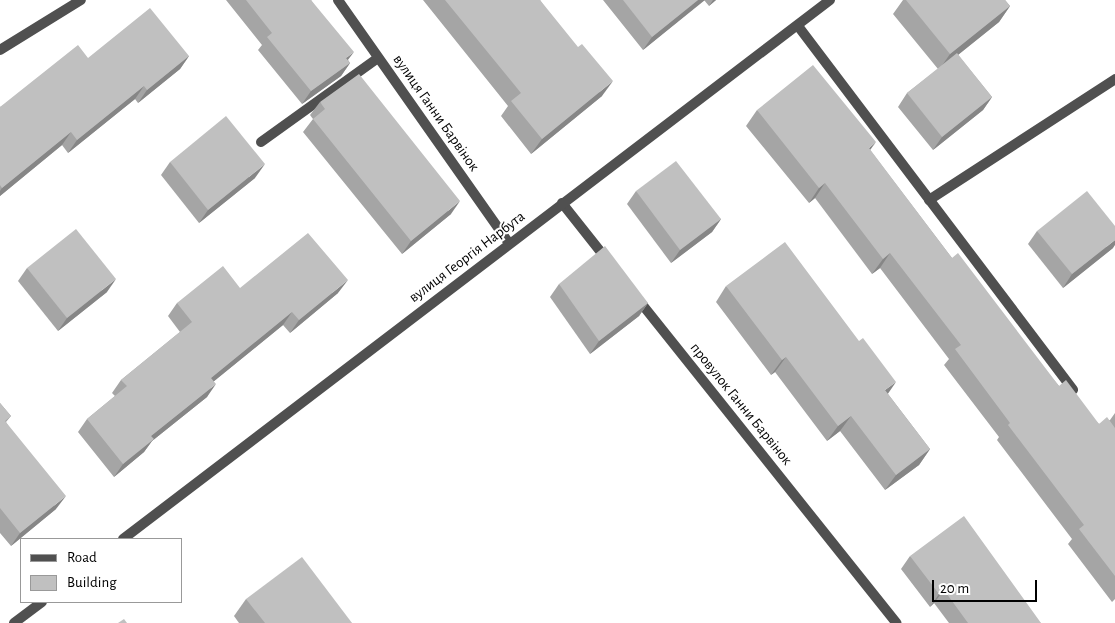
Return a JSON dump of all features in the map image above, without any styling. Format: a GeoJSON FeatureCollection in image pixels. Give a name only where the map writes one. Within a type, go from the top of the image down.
{"type":"FeatureCollection","features":[{"type":"Feature","properties":{"kind":"street"},"geometry":{"type":"LineString","coordinates":[[0,50],[81,0]]}},
{"type":"Feature","properties":{"kind":"street","name":"вулиця Ганни Барвінок"},"geometry":{"type":"LineString","coordinates":[[338,0],[510,243]]}},
{"type":"Feature","properties":{"kind":"street","name":"вулиця Георгія Нарбута"},"geometry":{"type":"LineString","coordinates":[[124,538],[830,0]]}},
{"type":"Feature","properties":{"kind":"street"},"geometry":{"type":"LineString","coordinates":[[798,26],[1082,402]]}},
{"type":"Feature","properties":{"kind":"street"},"geometry":{"type":"LineString","coordinates":[[262,142],[378,58]]}},
{"type":"Feature","properties":{"kind":"street"},"geometry":{"type":"LineString","coordinates":[[928,200],[1115,79]]}},
{"type":"Feature","properties":{"kind":"street"},"geometry":{"type":"LineString","coordinates":[[562,203],[618,273]]}},
{"type":"Feature","properties":{"kind":"street","name":"провулок Ганни Барвінок"},"geometry":{"type":"LineString","coordinates":[[630,289],[896,623]]}},
{"type":"Feature","properties":{"kind":"street"},"geometry":{"type":"LineString","coordinates":[[14,623],[41,603]]}},
{"type":"Feature","properties":{"kind":"building"},"geometry":{"type":"Polygon","coordinates":[[[246,0],[311,0],[354,52],[346,58],[350,63],[311,91],[267,37],[272,33],[246,0]]]}},
{"type":"Feature","properties":{"kind":"building"},"geometry":{"type":"Polygon","coordinates":[[[445,0],[540,0],[578,47],[582,44],[613,81],[542,139],[511,101],[521,93],[445,0]]]}},
{"type":"Feature","properties":{"kind":"building"},"geometry":{"type":"Polygon","coordinates":[[[623,0],[698,0],[652,37],[623,0]]]}},
{"type":"Feature","properties":{"kind":"building"},"geometry":{"type":"Polygon","coordinates":[[[906,0],[1005,0],[1010,6],[950,54],[906,0]]]}},
{"type":"Feature","properties":{"kind":"building"},"geometry":{"type":"Polygon","coordinates":[[[150,8],[189,56],[147,90],[144,86],[77,140],[71,132],[2,188],[0,185],[0,107],[78,45],[88,58],[150,8]]]}},
{"type":"Feature","properties":{"kind":"building"},"geometry":{"type":"Polygon","coordinates":[[[957,53],[992,97],[942,137],[907,93],[957,53]]]}},
{"type":"Feature","properties":{"kind":"building"},"geometry":{"type":"Polygon","coordinates":[[[813,65],[876,142],[869,148],[952,258],[958,253],[1059,386],[1066,380],[1099,424],[1107,417],[1115,428],[1115,576],[1079,529],[1084,525],[1008,425],[1010,423],[955,349],[961,345],[890,253],[883,259],[825,183],[819,188],[757,110],[813,65]]]}},
{"type":"Feature","properties":{"kind":"building"},"geometry":{"type":"Polygon","coordinates":[[[359,74],[460,201],[411,241],[313,119],[325,109],[320,102],[359,74]]]}},
{"type":"Feature","properties":{"kind":"building"},"geometry":{"type":"Polygon","coordinates":[[[226,116],[265,164],[208,210],[170,162],[226,116]]]}},
{"type":"Feature","properties":{"kind":"building"},"geometry":{"type":"Polygon","coordinates":[[[676,161],[721,219],[680,250],[636,191],[676,161]]]}},
{"type":"Feature","properties":{"kind":"building"},"geometry":{"type":"Polygon","coordinates":[[[1087,191],[1115,226],[1115,240],[1072,274],[1037,231],[1087,191]]]}},
{"type":"Feature","properties":{"kind":"building"},"geometry":{"type":"Polygon","coordinates":[[[76,229],[116,279],[67,318],[27,268],[76,229]]]}},
{"type":"Feature","properties":{"kind":"building"},"geometry":{"type":"Polygon","coordinates":[[[308,233],[348,280],[299,320],[292,312],[211,378],[216,384],[151,436],[154,439],[123,464],[87,419],[127,386],[121,380],[192,322],[177,303],[223,266],[240,288],[308,233]]]}},
{"type":"Feature","properties":{"kind":"building"},"geometry":{"type":"Polygon","coordinates":[[[785,242],[859,341],[863,338],[896,382],[885,390],[930,449],[896,475],[851,416],[838,426],[786,357],[782,360],[726,286],[785,242]]]}},
{"type":"Feature","properties":{"kind":"building"},"geometry":{"type":"Polygon","coordinates":[[[605,246],[648,303],[599,341],[559,284],[605,246]]]}},
{"type":"Feature","properties":{"kind":"building"},"geometry":{"type":"Polygon","coordinates":[[[0,403],[11,416],[5,421],[66,496],[20,533],[0,508],[0,403]]]}},
{"type":"Feature","properties":{"kind":"building"},"geometry":{"type":"Polygon","coordinates":[[[964,516],[1041,623],[968,623],[944,590],[939,594],[910,556],[964,516]]]}},
{"type":"Feature","properties":{"kind":"building"},"geometry":{"type":"Polygon","coordinates":[[[302,557],[352,623],[265,623],[246,599],[302,557]]]}},
{"type":"Feature","properties":{"kind":"building"},"geometry":{"type":"Polygon","coordinates":[[[124,619],[127,623],[118,623],[124,619]]]}}]}
